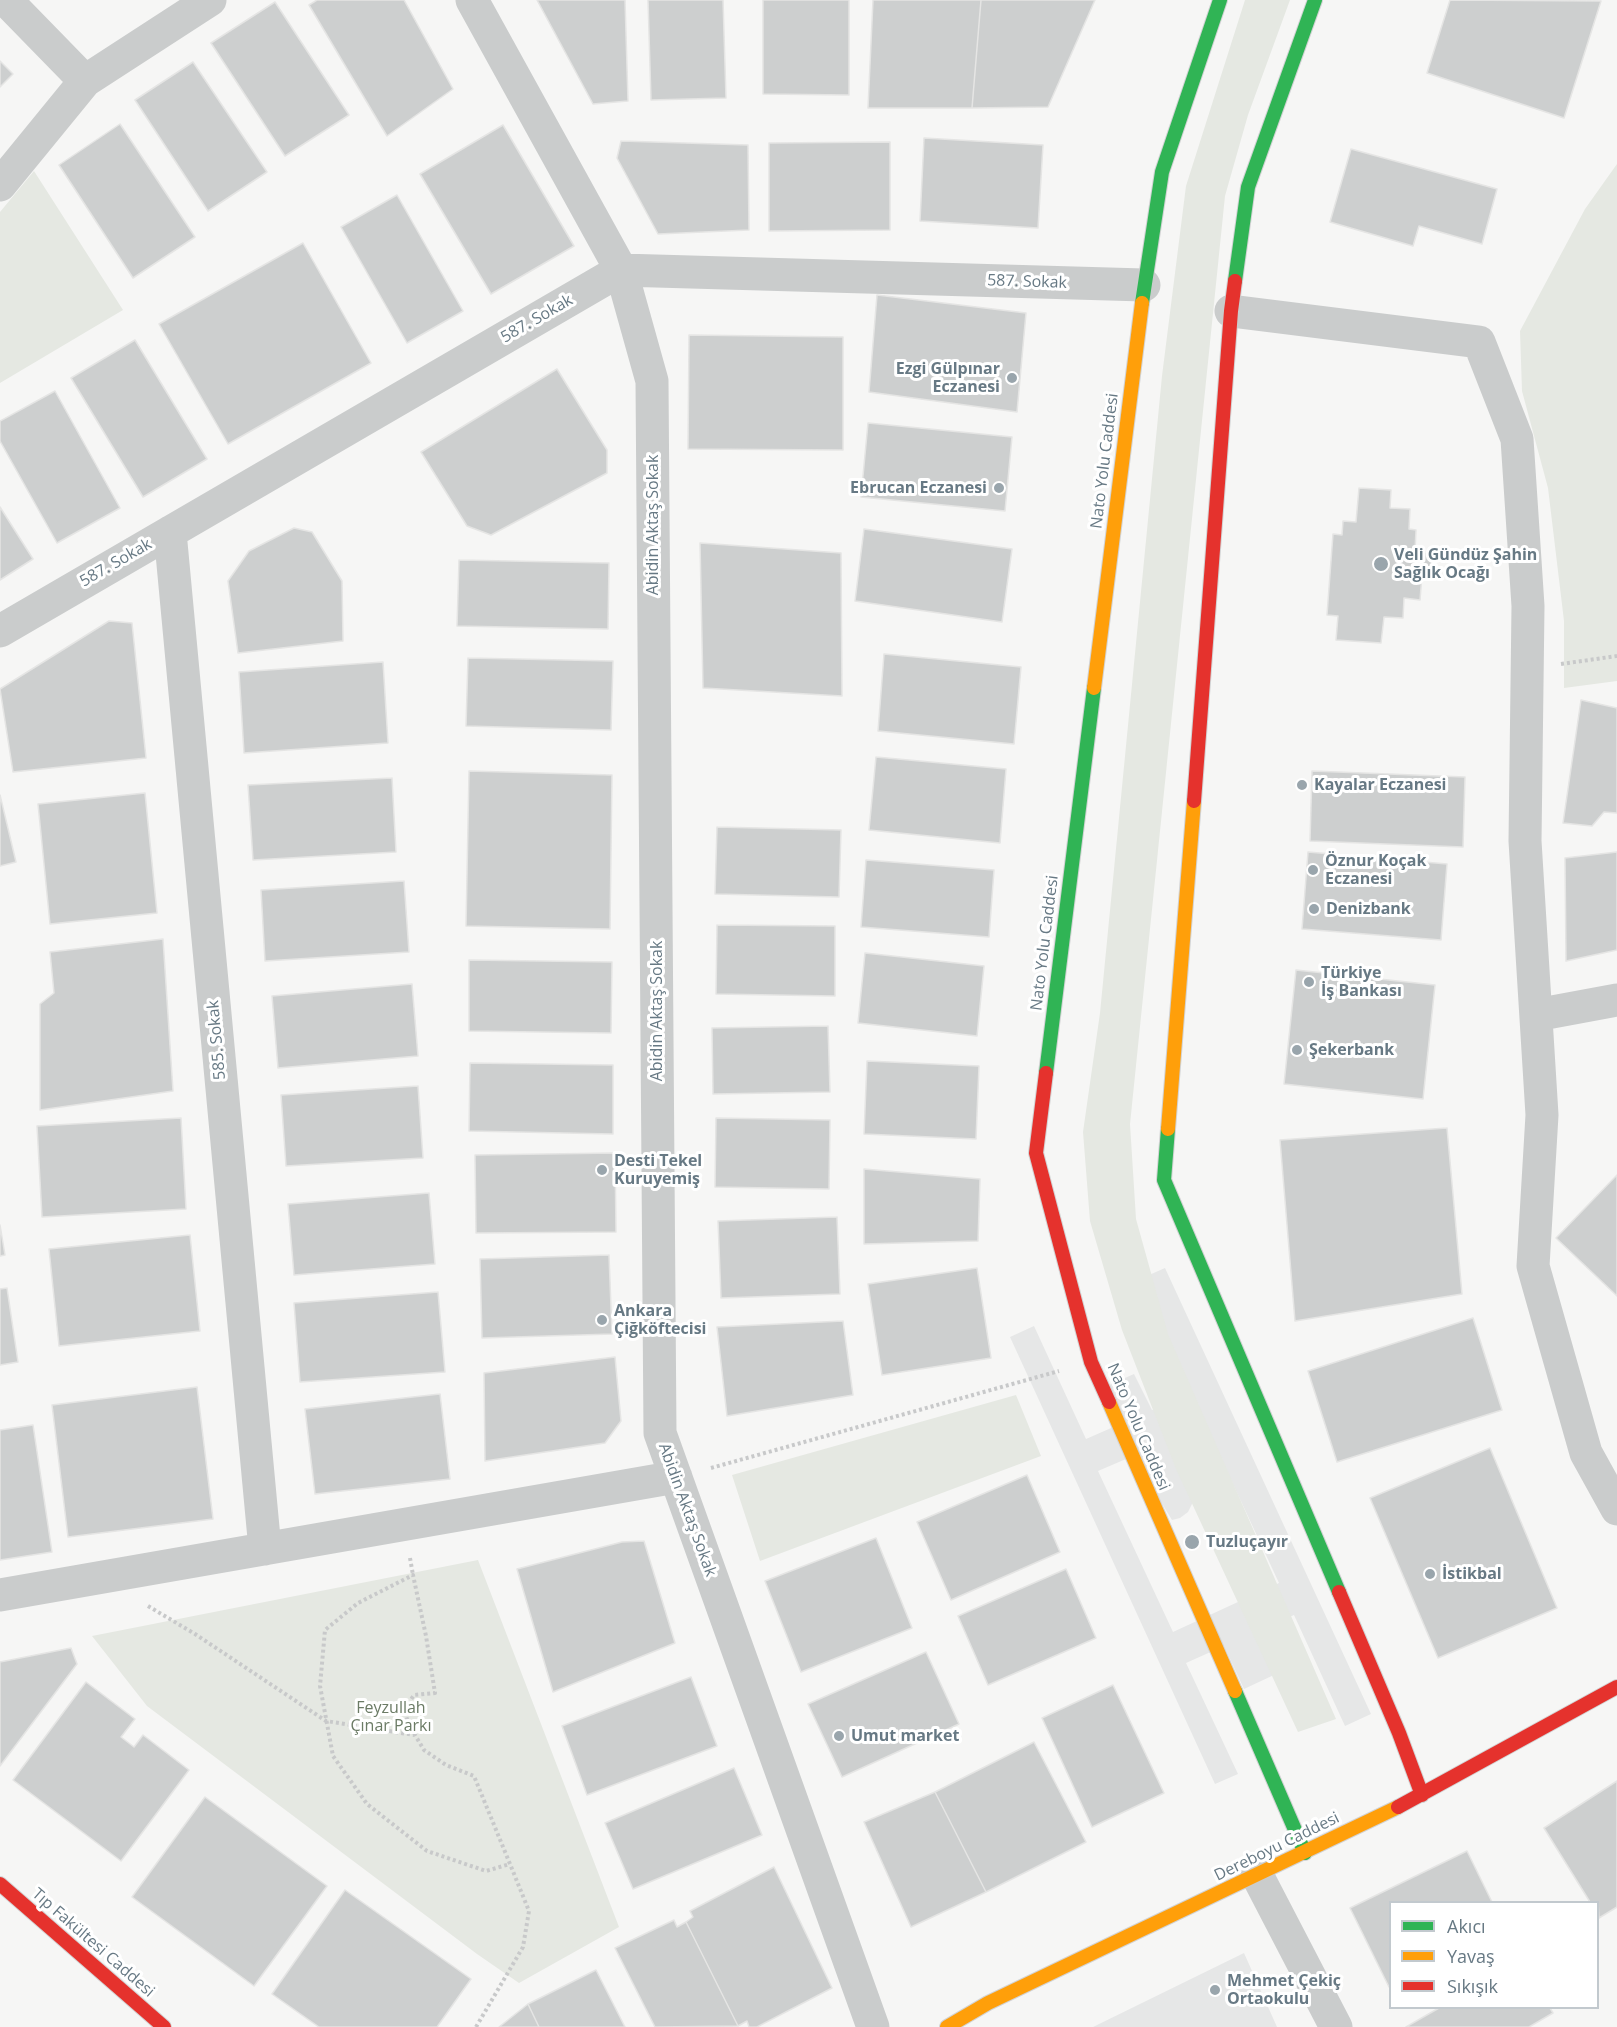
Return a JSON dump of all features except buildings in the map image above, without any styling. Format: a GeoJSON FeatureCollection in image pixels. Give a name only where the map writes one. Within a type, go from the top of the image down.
{"type":"FeatureCollection","features":[{"type":"Feature","properties":{"kind":"main road","name":"Nato Yolu Caddesi"},"geometry":{"type":"LineString","coordinates":[[1220,0],[1162,172],[1144,285],[1036,1153],[1091,1362],[1305,1853]]}},
{"type":"Feature","properties":{"kind":"main road"},"geometry":{"type":"LineString","coordinates":[[1315,0],[1248,187],[1230,311],[1199,744],[1164,1180],[1399,1733],[1422,1795]]}},
{"type":"Feature","properties":{"kind":"main road","name":"Dereboyu Caddesi"},"geometry":{"type":"LineString","coordinates":[[947,2027],[988,2003],[1422,1795],[1617,1687]]}},
{"type":"Feature","properties":{"kind":"main road","name":"Tıp Fakültesi Caddesi"},"geometry":{"type":"LineString","coordinates":[[0,1884],[164,2027]]}},
{"type":"Feature","properties":{"kind":"street"},"geometry":{"type":"LineString","coordinates":[[6,0],[85,81]]}},
{"type":"Feature","properties":{"kind":"street"},"geometry":{"type":"LineString","coordinates":[[0,185],[85,81],[210,0]]}},
{"type":"Feature","properties":{"kind":"street","name":"Abidin Aktaş Sokak"},"geometry":{"type":"LineString","coordinates":[[472,0],[621,270],[652,381],[660,1433],[873,2027]]}},
{"type":"Feature","properties":{"kind":"street","name":"587. Sokak"},"geometry":{"type":"LineString","coordinates":[[0,631],[621,270],[1144,285]]}},
{"type":"Feature","properties":{"kind":"street"},"geometry":{"type":"LineString","coordinates":[[1230,311],[1479,342],[1517,439],[1528,606],[1524,841],[1542,1115],[1533,1266],[1586,1453],[1617,1509]]}},
{"type":"Feature","properties":{"kind":"street","name":"585. Sokak"},"geometry":{"type":"LineString","coordinates":[[170,532],[265,1548]]}},
{"type":"Feature","properties":{"kind":"street"},"geometry":{"type":"LineString","coordinates":[[1536,1015],[1617,1000]]}},
{"type":"Feature","properties":{"kind":"street"},"geometry":{"type":"LineString","coordinates":[[0,1594],[676,1477]]}},
{"type":"Feature","properties":{"kind":"street"},"geometry":{"type":"LineString","coordinates":[[1257,1875],[1336,2027]]}},
{"type":"Feature","properties":{"kind":"path"},"geometry":{"type":"LineString","coordinates":[[1527,669],[1617,656]]}},
{"type":"Feature","properties":{"kind":"path"},"geometry":{"type":"LineString","coordinates":[[676,1477],[1091,1362]]}},
{"type":"Feature","properties":{"kind":"path"},"geometry":{"type":"LineString","coordinates":[[476,2027],[523,1947],[529,1911],[510,1864],[474,1776],[446,1765],[424,1750],[409,1725],[404,1710],[414,1695],[435,1693],[413,1575],[358,1603],[325,1630],[320,1686],[333,1756],[366,1804],[427,1851],[486,1871],[510,1864]]}},
{"type":"Feature","properties":{"kind":"path"},"geometry":{"type":"LineString","coordinates":[[147,1606],[195,1634],[326,1721],[415,1735]]}},
{"type":"Feature","properties":{"kind":"shaded area"},"geometry":{"type":"Polygon","coordinates":[[[1165,1268],[1371,1714],[1345,1726],[1294,1615],[1256,1632],[1276,1674],[1244,1689],[1224,1646],[1186,1663],[1238,1774],[1215,1784],[1010,1337],[1034,1326],[1086,1439],[1118,1425],[1102,1388],[1134,1374],[1152,1410],[1192,1392],[1140,1279],[1165,1268]],[[1205,1424],[1196,1496],[1188,1512],[1180,1518],[1172,1520],[1133,1456],[1098,1471],[1173,1632],[1279,1583],[1205,1424]]]}},
{"type":"Feature","properties":{"kind":"shaded area","name":"Mehmet Çekiç Ortaokulu"},"geometry":{"type":"Polygon","coordinates":[[[1244,1953],[1277,2027],[1093,2027],[1244,1953]]]}},
{"type":"Feature","properties":{"kind":"green space"},"geometry":{"type":"Polygon","coordinates":[[[1245,0],[1290,0],[1248,115],[1225,196],[1130,1124],[1136,1219],[1168,1334],[1336,1719],[1298,1732],[1176,1469],[1122,1330],[1090,1221],[1083,1132],[1100,1013],[1162,376],[1186,186],[1245,0]]]}},
{"type":"Feature","properties":{"kind":"green space"},"geometry":{"type":"Polygon","coordinates":[[[1617,164],[1617,681],[1564,688],[1564,621],[1548,488],[1522,391],[1520,331],[1585,209],[1617,164]]]}},
{"type":"Feature","properties":{"kind":"green space"},"geometry":{"type":"Polygon","coordinates":[[[34,171],[123,310],[0,383],[0,212],[34,171]]]}},
{"type":"Feature","properties":{"kind":"green space"},"geometry":{"type":"Polygon","coordinates":[[[1016,1395],[1041,1456],[760,1561],[732,1475],[1016,1395]]]}},
{"type":"Feature","properties":{"kind":"green space","name":"Feyzullah Çınar Parkı"},"geometry":{"type":"Polygon","coordinates":[[[478,1560],[619,1927],[519,1983],[477,1954],[147,1706],[92,1636],[478,1560]]]}},
{"type":"Feature","properties":{"kind":"traffic: fast"},"geometry":{"type":"LineString","coordinates":[[1142,303],[1162,172],[1220,0]]}},
{"type":"Feature","properties":{"kind":"traffic: fast"},"geometry":{"type":"LineString","coordinates":[[1235,281],[1248,187],[1315,0]]}},
{"type":"Feature","properties":{"kind":"traffic: fast"},"geometry":{"type":"LineString","coordinates":[[1046,1073],[1094,688]]}},
{"type":"Feature","properties":{"kind":"traffic: fast"},"geometry":{"type":"LineString","coordinates":[[1168,1129],[1164,1180],[1339,1592]]}},
{"type":"Feature","properties":{"kind":"traffic: fast"},"geometry":{"type":"LineString","coordinates":[[1235,1691],[1305,1853]]}},
{"type":"Feature","properties":{"kind":"traffic: slow"},"geometry":{"type":"LineString","coordinates":[[1094,688],[1142,303]]}},
{"type":"Feature","properties":{"kind":"traffic: slow"},"geometry":{"type":"LineString","coordinates":[[1168,1129],[1194,801]]}},
{"type":"Feature","properties":{"kind":"traffic: slow"},"geometry":{"type":"LineString","coordinates":[[1109,1402],[1235,1691]]}},
{"type":"Feature","properties":{"kind":"traffic: slow"},"geometry":{"type":"LineString","coordinates":[[947,2027],[988,2003],[1398,1807]]}},
{"type":"Feature","properties":{"kind":"traffic: jam"},"geometry":{"type":"LineString","coordinates":[[1194,801],[1235,281]]}},
{"type":"Feature","properties":{"kind":"traffic: jam"},"geometry":{"type":"LineString","coordinates":[[1046,1073],[1036,1153],[1091,1362],[1109,1402]]}},
{"type":"Feature","properties":{"kind":"traffic: jam"},"geometry":{"type":"LineString","coordinates":[[1339,1592],[1399,1733],[1422,1795]]}},
{"type":"Feature","properties":{"kind":"traffic: jam"},"geometry":{"type":"LineString","coordinates":[[1398,1807],[1617,1687]]}},
{"type":"Feature","properties":{"kind":"traffic: jam"},"geometry":{"type":"LineString","coordinates":[[0,1884],[164,2027]]}},
{"type":"Feature","properties":{"kind":"place","name":"Ezgi Gülpınar Eczanesi"},"geometry":{"type":"Point","coordinates":[1012,378]}},
{"type":"Feature","properties":{"kind":"place","name":"Ebrucan Eczanesi"},"geometry":{"type":"Point","coordinates":[999,488]}},
{"type":"Feature","properties":{"kind":"place","name":"Veli Gündüz Şahin Sağlık Ocağı"},"geometry":{"type":"Point","coordinates":[1381,564]}},
{"type":"Feature","properties":{"kind":"place","name":"Kayalar Eczanesi"},"geometry":{"type":"Point","coordinates":[1302,785]}},
{"type":"Feature","properties":{"kind":"place","name":"Öznur Koçak Eczanesi"},"geometry":{"type":"Point","coordinates":[1313,870]}},
{"type":"Feature","properties":{"kind":"place","name":"Denizbank"},"geometry":{"type":"Point","coordinates":[1314,909]}},
{"type":"Feature","properties":{"kind":"place","name":"Türkiye İş Bankası"},"geometry":{"type":"Point","coordinates":[1309,982]}},
{"type":"Feature","properties":{"kind":"place","name":"Şekerbank"},"geometry":{"type":"Point","coordinates":[1297,1050]}},
{"type":"Feature","properties":{"kind":"place","name":"Desti Tekel Kuruyemiş"},"geometry":{"type":"Point","coordinates":[602,1170]}},
{"type":"Feature","properties":{"kind":"place","name":"Ankara Çiğköftecisi"},"geometry":{"type":"Point","coordinates":[602,1320]}},
{"type":"Feature","properties":{"kind":"place","name":"Tuzluçayır"},"geometry":{"type":"Point","coordinates":[1192,1542]}},
{"type":"Feature","properties":{"kind":"place","name":"İstikbal"},"geometry":{"type":"Point","coordinates":[1430,1574]}},
{"type":"Feature","properties":{"kind":"place","name":"Umut market"},"geometry":{"type":"Point","coordinates":[839,1736]}},
{"type":"Feature","properties":{"kind":"place","name":"Mehmet Çekiç Ortaokulu"},"geometry":{"type":"Point","coordinates":[1215,1990]}}]}
